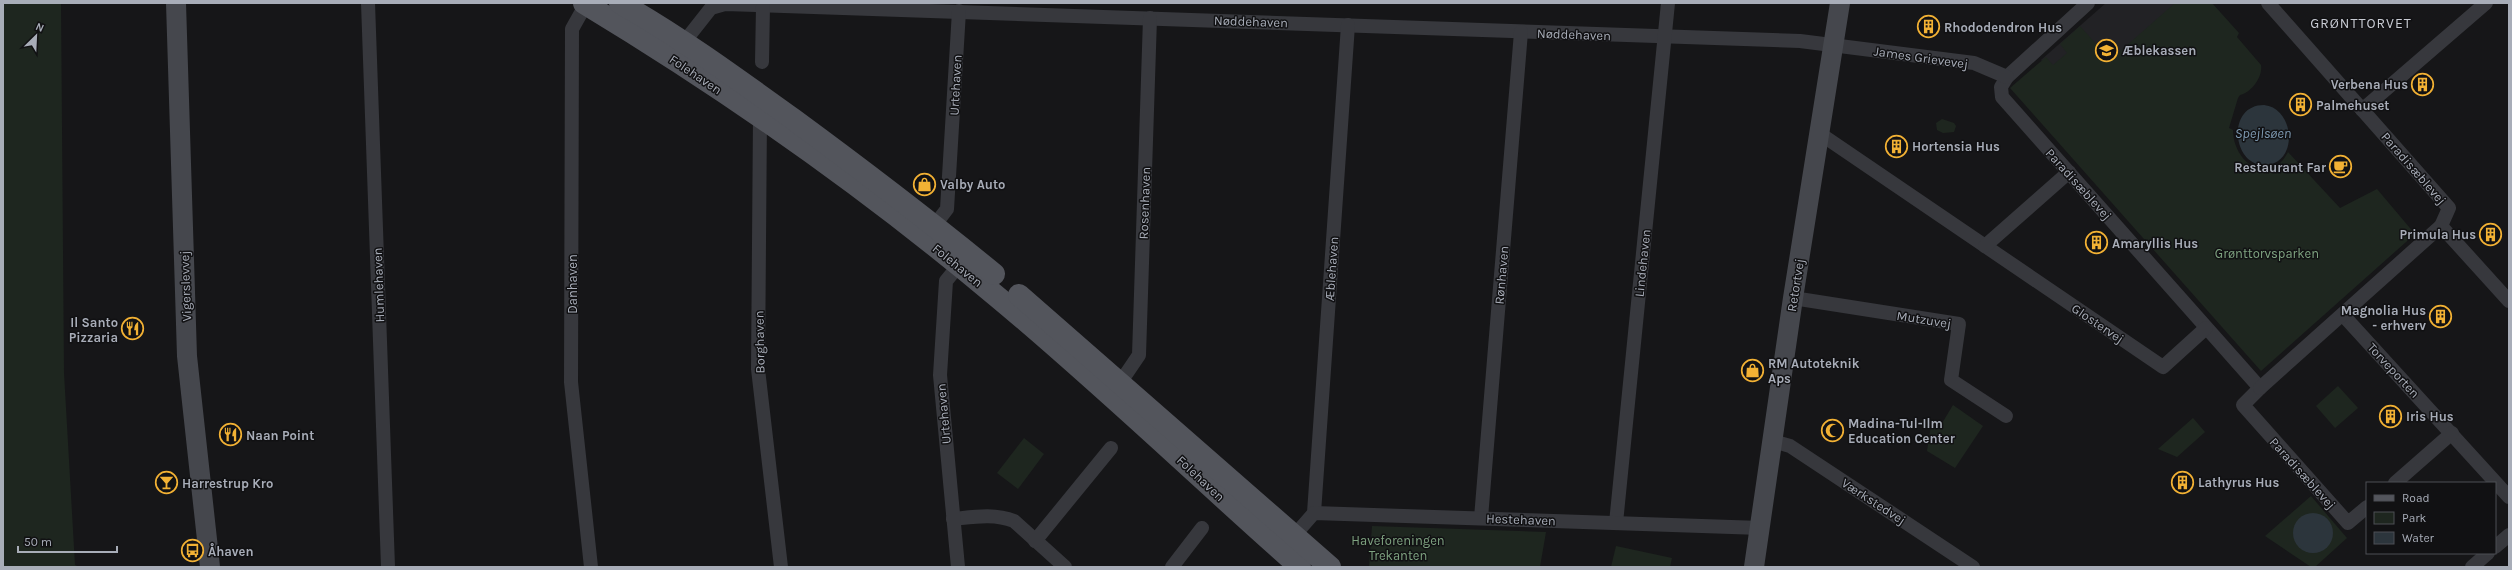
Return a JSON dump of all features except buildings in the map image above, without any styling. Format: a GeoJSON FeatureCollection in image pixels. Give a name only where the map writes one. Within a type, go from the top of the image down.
{"type":"FeatureCollection","features":[{"type":"Feature","properties":{"kind":"main road","name":"Folehaven"},"geometry":{"type":"LineString","coordinates":[[620,3],[685,42],[846,158],[934,226],[1004,283],[1120,383],[1293,537],[1330,567]]}},
{"type":"Feature","properties":{"kind":"main road","name":"Folehaven"},"geometry":{"type":"LineString","coordinates":[[585,4],[760,116],[847,178],[959,265],[1041,334],[1300,567]]}},
{"type":"Feature","properties":{"kind":"street","name":"Vigerslevvej"},"geometry":{"type":"LineString","coordinates":[[176,3],[187,356],[210,567]]}},
{"type":"Feature","properties":{"kind":"street","name":"Humlehaven"},"geometry":{"type":"LineString","coordinates":[[368,3],[388,567]]}},
{"type":"Feature","properties":{"kind":"street","name":"Lindehaven"},"geometry":{"type":"LineString","coordinates":[[1616,523],[1668,3]]}},
{"type":"Feature","properties":{"kind":"street","name":"Retortvej"},"geometry":{"type":"LineString","coordinates":[[1754,567],[1761,528],[1793,298],[1840,3]]}},
{"type":"Feature","properties":{"kind":"street"},"geometry":{"type":"LineString","coordinates":[[2007,77],[2088,3]]}},
{"type":"Feature","properties":{"kind":"street"},"geometry":{"type":"LineString","coordinates":[[2362,110],[2486,3]]}},
{"type":"Feature","properties":{"kind":"street","name":"Danhaven"},"geometry":{"type":"LineString","coordinates":[[585,4],[572,29],[571,382],[591,567]]}},
{"type":"Feature","properties":{"kind":"street","name":"Nøddehaven"},"geometry":{"type":"LineString","coordinates":[[685,42],[707,13],[717,6],[725,4],[1665,36],[1800,41],[1833,44]]}},
{"type":"Feature","properties":{"kind":"street","name":"Paradisæblevej"},"geometry":{"type":"LineString","coordinates":[[2275,5],[2362,110],[2449,208],[2442,226],[2243,404],[2348,523],[2366,508]]}},
{"type":"Feature","properties":{"kind":"street"},"geometry":{"type":"LineString","coordinates":[[762,62],[764,6]]}},
{"type":"Feature","properties":{"kind":"street","name":"Urtehaven"},"geometry":{"type":"LineString","coordinates":[[934,226],[948,209],[959,11]]}},
{"type":"Feature","properties":{"kind":"street","name":"Rosenhaven"},"geometry":{"type":"LineString","coordinates":[[1120,383],[1138,355],[1150,18]]}},
{"type":"Feature","properties":{"kind":"street","name":"Æblehaven"},"geometry":{"type":"LineString","coordinates":[[1314,512],[1348,25]]}},
{"type":"Feature","properties":{"kind":"street","name":"Rønhaven"},"geometry":{"type":"LineString","coordinates":[[1481,518],[1521,32]]}},
{"type":"Feature","properties":{"kind":"street","name":"James Grievevej"},"geometry":{"type":"LineString","coordinates":[[1833,44],[1974,64],[2007,77]]}},
{"type":"Feature","properties":{"kind":"street","name":"Paradisæblevej"},"geometry":{"type":"LineString","coordinates":[[2007,77],[2001,87],[2002,97],[2260,388]]}},
{"type":"Feature","properties":{"kind":"street","name":"Borghaven"},"geometry":{"type":"LineString","coordinates":[[760,116],[758,369],[781,567]]}},
{"type":"Feature","properties":{"kind":"street","name":"Glostervej"},"geometry":{"type":"LineString","coordinates":[[1819,133],[2163,367],[2206,328]]}},
{"type":"Feature","properties":{"kind":"street"},"geometry":{"type":"LineString","coordinates":[[1985,246],[2068,172]]}},
{"type":"Feature","properties":{"kind":"street"},"geometry":{"type":"LineString","coordinates":[[2442,226],[2509,301]]}},
{"type":"Feature","properties":{"kind":"street","name":"Urtehaven"},"geometry":{"type":"LineString","coordinates":[[958,567],[940,375],[946,281],[959,265]]}},
{"type":"Feature","properties":{"kind":"street","name":"Mutzuvej"},"geometry":{"type":"LineString","coordinates":[[1793,298],[1959,324],[1951,380],[2006,416]]}},
{"type":"Feature","properties":{"kind":"street","name":"Torveporten"},"geometry":{"type":"LineString","coordinates":[[2343,315],[2496,482]]}},
{"type":"Feature","properties":{"kind":"street"},"geometry":{"type":"LineString","coordinates":[[2395,482],[2452,433]]}},
{"type":"Feature","properties":{"kind":"street","name":"Værkstedvej"},"geometry":{"type":"LineString","coordinates":[[1773,441],[1790,446],[1973,567]]}},
{"type":"Feature","properties":{"kind":"street"},"geometry":{"type":"LineString","coordinates":[[1035,541],[1111,448]]}},
{"type":"Feature","properties":{"kind":"street","name":"Torveporten"},"geometry":{"type":"LineString","coordinates":[[2496,482],[2509,497]]}},
{"type":"Feature","properties":{"kind":"street"},"geometry":{"type":"LineString","coordinates":[[1293,537],[1314,512]]}},
{"type":"Feature","properties":{"kind":"street","name":"Hestehaven"},"geometry":{"type":"LineString","coordinates":[[1314,512],[1761,528]]}},
{"type":"Feature","properties":{"kind":"street"},"geometry":{"type":"LineString","coordinates":[[953,519],[993,516],[1004,517],[1014,522],[1065,567]]}},
{"type":"Feature","properties":{"kind":"street"},"geometry":{"type":"LineString","coordinates":[[1172,567],[1202,528]]}},
{"type":"Feature","properties":{"kind":"street"},"geometry":{"type":"LineString","coordinates":[[2496,546],[2509,535]]}},
{"type":"Feature","properties":{"kind":"street"},"geometry":{"type":"LineString","coordinates":[[2472,567],[2487,554]]}},
{"type":"Feature","properties":{"kind":"shaded area","name":"Æblekassen"},"geometry":{"type":"Polygon","coordinates":[[[2106,3],[2183,3],[2084,108],[2041,60],[2106,3]]]}},
{"type":"Feature","properties":{"kind":"green space"},"geometry":{"type":"Polygon","coordinates":[[[3,3],[61,3],[64,373],[75,565],[79,567],[3,567],[3,3]]]}},
{"type":"Feature","properties":{"kind":"green space","name":"Grønttorvsparken"},"geometry":{"type":"Polygon","coordinates":[[[2175,3],[2212,3],[2239,33],[2237,37],[2261,65],[2260,74],[2255,84],[2238,98],[2229,128],[2233,130],[2235,142],[2239,152],[2246,161],[2254,167],[2263,170],[2272,168],[2280,163],[2288,152],[2340,208],[2377,189],[2415,234],[2261,371],[2010,88],[2046,57],[2053,65],[2067,53],[2060,44],[2080,26],[2107,56],[2114,51],[2117,54],[2175,3]]]}},
{"type":"Feature","properties":{"kind":"green space"},"geometry":{"type":"Polygon","coordinates":[[[1942,119],[1954,123],[1956,126],[1954,132],[1943,133],[1937,130],[1936,123],[1942,119]]]}},
{"type":"Feature","properties":{"kind":"green space"},"geometry":{"type":"Polygon","coordinates":[[[2338,386],[2358,408],[2335,428],[2316,406],[2338,386]]]}},
{"type":"Feature","properties":{"kind":"green space"},"geometry":{"type":"Polygon","coordinates":[[[1953,405],[1983,426],[1955,468],[1927,451],[1931,425],[1941,425],[1953,405]]]}},
{"type":"Feature","properties":{"kind":"green space"},"geometry":{"type":"Polygon","coordinates":[[[2193,418],[2205,432],[2177,457],[2158,449],[2193,418]]]}},
{"type":"Feature","properties":{"kind":"green space"},"geometry":{"type":"Polygon","coordinates":[[[1024,438],[1044,454],[1018,489],[997,473],[1024,438]]]}},
{"type":"Feature","properties":{"kind":"green space"},"geometry":{"type":"Polygon","coordinates":[[[2311,496],[2347,538],[2315,567],[2311,567],[2265,536],[2311,496]]]}},
{"type":"Feature","properties":{"kind":"green space","name":"Haveforeningen Trekanten"},"geometry":{"type":"Polygon","coordinates":[[[1372,526],[1546,532],[1540,567],[1369,567],[1372,526]]]}},
{"type":"Feature","properties":{"kind":"green space"},"geometry":{"type":"Polygon","coordinates":[[[1616,546],[1672,558],[1670,567],[1611,567],[1616,546]]]}},
{"type":"Feature","properties":{"kind":"water","name":"Spejlsøen"},"geometry":{"type":"Polygon","coordinates":[[[2264,105],[2274,108],[2282,116],[2287,125],[2289,136],[2288,146],[2284,156],[2276,162],[2265,165],[2254,163],[2246,156],[2240,146],[2238,135],[2239,124],[2243,115],[2252,108],[2264,105]]]}},
{"type":"Feature","properties":{"kind":"water"},"geometry":{"type":"Polygon","coordinates":[[[2317,513],[2324,516],[2330,522],[2333,533],[2332,541],[2324,550],[2317,553],[2309,553],[2302,550],[2294,541],[2293,529],[2296,522],[2305,514],[2317,513]]]}},
{"type":"Feature","properties":{"kind":"place","name":"Rhododendron Hus"},"geometry":{"type":"Point","coordinates":[1928,27]}},
{"type":"Feature","properties":{"kind":"place","name":"Æblekassen"},"geometry":{"type":"Point","coordinates":[2106,50]}},
{"type":"Feature","properties":{"kind":"place","name":"Verbena Hus"},"geometry":{"type":"Point","coordinates":[2423,84]}},
{"type":"Feature","properties":{"kind":"place","name":"Palmehuset"},"geometry":{"type":"Point","coordinates":[2300,105]}},
{"type":"Feature","properties":{"kind":"place","name":"Hortensia Hus"},"geometry":{"type":"Point","coordinates":[1897,146]}},
{"type":"Feature","properties":{"kind":"place","name":"Restaurant Far"},"geometry":{"type":"Point","coordinates":[2341,167]}},
{"type":"Feature","properties":{"kind":"place","name":"Valby Auto"},"geometry":{"type":"Point","coordinates":[925,184]}},
{"type":"Feature","properties":{"kind":"place","name":"Primula Hus"},"geometry":{"type":"Point","coordinates":[2491,234]}},
{"type":"Feature","properties":{"kind":"place","name":"Amaryllis Hus"},"geometry":{"type":"Point","coordinates":[2096,243]}},
{"type":"Feature","properties":{"kind":"place","name":"Magnolia Hus - erhverv"},"geometry":{"type":"Point","coordinates":[2441,317]}},
{"type":"Feature","properties":{"kind":"place","name":"Il Santo Pizzaria"},"geometry":{"type":"Point","coordinates":[133,329]}},
{"type":"Feature","properties":{"kind":"place","name":"RM Autoteknik Aps"},"geometry":{"type":"Point","coordinates":[1752,370]}},
{"type":"Feature","properties":{"kind":"place","name":"Iris Hus"},"geometry":{"type":"Point","coordinates":[2391,416]}},
{"type":"Feature","properties":{"kind":"place","name":"Madina-Tul-Ilm Education Center"},"geometry":{"type":"Point","coordinates":[1832,430]}},
{"type":"Feature","properties":{"kind":"place","name":"Naan Point"},"geometry":{"type":"Point","coordinates":[230,435]}},
{"type":"Feature","properties":{"kind":"place","name":"Lathyrus Hus"},"geometry":{"type":"Point","coordinates":[2182,482]}},
{"type":"Feature","properties":{"kind":"place","name":"Harrestrup Kro"},"geometry":{"type":"Point","coordinates":[167,483]}},
{"type":"Feature","properties":{"kind":"place","name":"Åhaven"},"geometry":{"type":"Point","coordinates":[192,551]}},
{"type":"Feature","properties":{"kind":"district","name":"GRØNTTORVET"},"geometry":{"type":"Point","coordinates":[2361,23]}}]}
